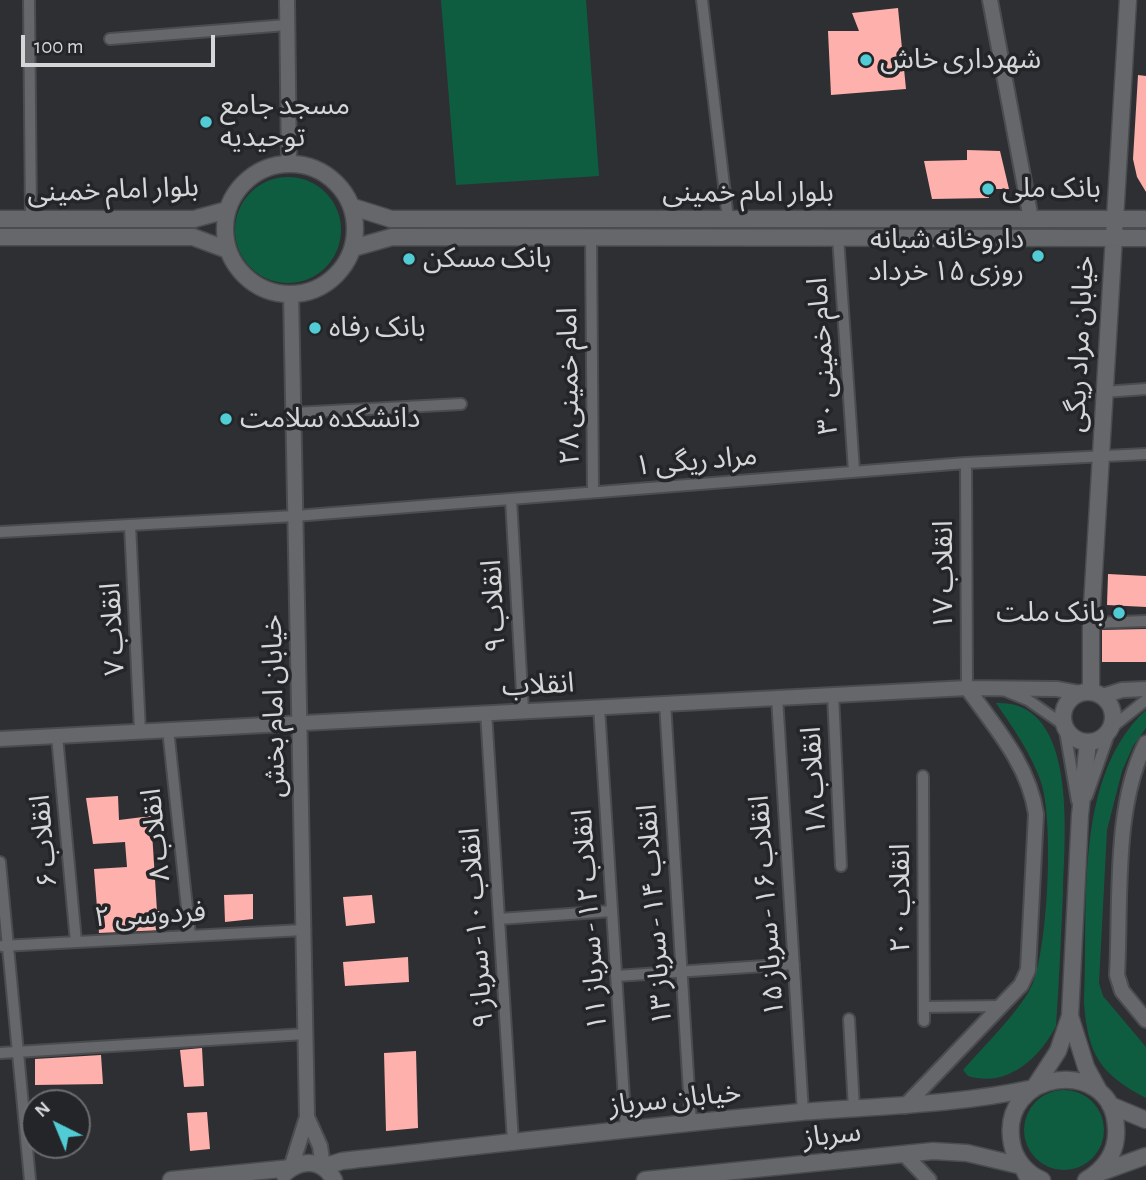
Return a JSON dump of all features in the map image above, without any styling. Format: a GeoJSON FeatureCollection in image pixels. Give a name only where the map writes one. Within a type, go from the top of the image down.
{"type":"FeatureCollection","features":[{"type":"Feature","properties":{"kind":"main road","name":"خیابان مراد ریگی"},"geometry":{"type":"LineString","coordinates":[[1091,694],[1091,623],[1113,219],[1129,0]]}},
{"type":"Feature","properties":{"kind":"main road"},"geometry":{"type":"LineString","coordinates":[[289,163],[310,166],[328,175],[343,189],[352,207],[356,227],[353,248],[344,266],[330,281],[312,291],[291,294],[271,292],[252,283],[238,268],[228,250],[224,230],[228,210],[237,191],[251,176],[269,166],[289,163]]}},
{"type":"Feature","properties":{"kind":"main road","name":"بلوار امام خمینی"},"geometry":{"type":"LineString","coordinates":[[352,207],[391,219],[1146,219]]}},
{"type":"Feature","properties":{"kind":"main road","name":"بلوار امام خمینی"},"geometry":{"type":"LineString","coordinates":[[0,219],[194,219],[228,210]]}},
{"type":"Feature","properties":{"kind":"main road","name":"بلوار امام خمینی"},"geometry":{"type":"LineString","coordinates":[[0,237],[194,237],[228,250]]}},
{"type":"Feature","properties":{"kind":"main road","name":"بلوار امام خمینی"},"geometry":{"type":"LineString","coordinates":[[353,248],[392,237],[1146,238]]}},
{"type":"Feature","properties":{"kind":"main road"},"geometry":{"type":"LineString","coordinates":[[1091,694],[1113,714],[1111,728],[1101,738],[1088,742],[1073,737],[1064,725],[1067,703],[1091,694]]}},
{"type":"Feature","properties":{"kind":"main road"},"geometry":{"type":"LineString","coordinates":[[1042,1180],[1026,1173],[1014,1151],[1010,1133],[1013,1116],[1021,1100],[1034,1088],[1058,1051],[1070,1016],[1080,815],[1088,742]]}},
{"type":"Feature","properties":{"kind":"main road"},"geometry":{"type":"LineString","coordinates":[[1070,1016],[1086,1067],[1116,1120],[1117,1136],[1113,1152],[1092,1178]]}},
{"type":"Feature","properties":{"kind":"main road","name":"خیابان سرباز"},"geometry":{"type":"LineString","coordinates":[[286,1174],[308,1162],[323,1167],[342,1161],[626,1130],[803,1112],[905,1106],[1034,1088],[1050,1080],[1068,1079],[1085,1083],[1105,1098]]}},
{"type":"Feature","properties":{"kind":"main road"},"geometry":{"type":"LineString","coordinates":[[1105,1098],[1146,1120]]}},
{"type":"Feature","properties":{"kind":"main road","name":"سرباز"},"geometry":{"type":"LineString","coordinates":[[645,1180],[904,1154],[967,1153],[1026,1173]]}},
{"type":"Feature","properties":{"kind":"main road"},"geometry":{"type":"LineString","coordinates":[[1092,1178],[1146,1156]]}},
{"type":"Feature","properties":{"kind":"main road"},"geometry":{"type":"LineString","coordinates":[[323,1167],[334,1180]]}},
{"type":"Feature","properties":{"kind":"main road"},"geometry":{"type":"LineString","coordinates":[[171,1180],[286,1174]]}},
{"type":"Feature","properties":{"kind":"street"},"geometry":{"type":"LineString","coordinates":[[29,0],[31,219]]}},
{"type":"Feature","properties":{"kind":"street"},"geometry":{"type":"LineString","coordinates":[[287,0],[289,163]]}},
{"type":"Feature","properties":{"kind":"street"},"geometry":{"type":"LineString","coordinates":[[702,0],[728,219]]}},
{"type":"Feature","properties":{"kind":"street"},"geometry":{"type":"LineString","coordinates":[[990,0],[1031,219]]}},
{"type":"Feature","properties":{"kind":"street"},"geometry":{"type":"LineString","coordinates":[[110,39],[287,26]]}},
{"type":"Feature","properties":{"kind":"street","name":"امام خمینی ۲۸"},"geometry":{"type":"LineString","coordinates":[[591,237],[593,492]]}},
{"type":"Feature","properties":{"kind":"street","name":"امام خمینی ۳۰"},"geometry":{"type":"LineString","coordinates":[[838,237],[854,471]]}},
{"type":"Feature","properties":{"kind":"street","name":"خیابان امام بخش"},"geometry":{"type":"LineString","coordinates":[[291,294],[307,1117]]}},
{"type":"Feature","properties":{"kind":"street"},"geometry":{"type":"LineString","coordinates":[[1104,392],[1146,389]]}},
{"type":"Feature","properties":{"kind":"street"},"geometry":{"type":"LineString","coordinates":[[293,413],[461,404]]}},
{"type":"Feature","properties":{"kind":"street","name":"مراد ریگی ۱"},"geometry":{"type":"LineString","coordinates":[[0,532],[295,516],[854,471],[966,463],[1100,459],[1146,454]]}},
{"type":"Feature","properties":{"kind":"street","name":"انقلاب ۱۷"},"geometry":{"type":"LineString","coordinates":[[966,463],[967,688]]}},
{"type":"Feature","properties":{"kind":"street","name":"انقلاب ۹"},"geometry":{"type":"LineString","coordinates":[[511,499],[523,710]]}},
{"type":"Feature","properties":{"kind":"street","name":"انقلاب ۷"},"geometry":{"type":"LineString","coordinates":[[130,525],[140,731]]}},
{"type":"Feature","properties":{"kind":"street"},"geometry":{"type":"LineString","coordinates":[[1091,623],[1146,621]]}},
{"type":"Feature","properties":{"kind":"street"},"geometry":{"type":"LineString","coordinates":[[905,1106],[1021,985],[1028,970],[1036,814],[1032,789],[1013,752],[967,688]]}},
{"type":"Feature","properties":{"kind":"street","name":"انقلاب"},"geometry":{"type":"LineString","coordinates":[[0,740],[967,688],[1057,689],[1091,694],[1146,689]]}},
{"type":"Feature","properties":{"kind":"street"},"geometry":{"type":"LineString","coordinates":[[1001,688],[1028,700],[1064,725],[1080,815]]}},
{"type":"Feature","properties":{"kind":"street","name":"انقلاب ۱۸"},"geometry":{"type":"LineString","coordinates":[[833,695],[841,866]]}},
{"type":"Feature","properties":{"kind":"street","name":"انقلاب ۱۶ - سرباز ۱۵"},"geometry":{"type":"LineString","coordinates":[[777,698],[803,1112]]}},
{"type":"Feature","properties":{"kind":"street"},"geometry":{"type":"LineString","coordinates":[[1080,815],[1111,728],[1146,700]]}},
{"type":"Feature","properties":{"kind":"street","name":"انقلاب ۱۴ - سرباز ۱۳"},"geometry":{"type":"LineString","coordinates":[[665,703],[691,1124]]}},
{"type":"Feature","properties":{"kind":"street","name":"انقلاب ۱۲ - سرباز ۱۱"},"geometry":{"type":"LineString","coordinates":[[599,706],[626,1130]]}},
{"type":"Feature","properties":{"kind":"street","name":"انقلاب ۱۰- سرباز ۹"},"geometry":{"type":"LineString","coordinates":[[486,712],[513,1142]]}},
{"type":"Feature","properties":{"kind":"street","name":"انقلاب ۸"},"geometry":{"type":"LineString","coordinates":[[168,729],[190,936]]}},
{"type":"Feature","properties":{"kind":"street","name":"انقلاب ۶"},"geometry":{"type":"LineString","coordinates":[[57,736],[76,942]]}},
{"type":"Feature","properties":{"kind":"street"},"geometry":{"type":"LineString","coordinates":[[1146,743],[1135,764],[1126,798],[1117,975],[1122,991],[1146,1020]]}},
{"type":"Feature","properties":{"kind":"street","name":"انقلاب ۲۰"},"geometry":{"type":"LineString","coordinates":[[923,776],[924,1021]]}},
{"type":"Feature","properties":{"kind":"street"},"geometry":{"type":"LineString","coordinates":[[0,862],[3,946],[19,1052],[30,1180]]}},
{"type":"Feature","properties":{"kind":"street"},"geometry":{"type":"LineString","coordinates":[[499,919],[612,911]]}},
{"type":"Feature","properties":{"kind":"street","name":"فردوسی ۲"},"geometry":{"type":"LineString","coordinates":[[3,946],[303,930]]}},
{"type":"Feature","properties":{"kind":"street"},"geometry":{"type":"LineString","coordinates":[[616,976],[793,964]]}},
{"type":"Feature","properties":{"kind":"street"},"geometry":{"type":"LineString","coordinates":[[924,1006],[1002,1006]]}},
{"type":"Feature","properties":{"kind":"street"},"geometry":{"type":"LineString","coordinates":[[849,1019],[853,1109]]}},
{"type":"Feature","properties":{"kind":"street"},"geometry":{"type":"LineString","coordinates":[[0,1054],[305,1034]]}},
{"type":"Feature","properties":{"kind":"street"},"geometry":{"type":"LineString","coordinates":[[307,1117],[320,1146],[323,1167]]}},
{"type":"Feature","properties":{"kind":"street"},"geometry":{"type":"LineString","coordinates":[[286,1174],[307,1117]]}},
{"type":"Feature","properties":{"kind":"street"},"geometry":{"type":"LineString","coordinates":[[904,1154],[929,1180]]}},
{"type":"Feature","properties":{"kind":"green space"},"geometry":{"type":"Polygon","coordinates":[[[441,0],[586,0],[599,176],[456,185],[441,0]]]}},
{"type":"Feature","properties":{"kind":"green space"},"geometry":{"type":"Polygon","coordinates":[[[288,177],[308,181],[325,193],[337,210],[341,230],[337,250],[325,267],[308,279],[288,283],[268,279],[251,267],[239,250],[235,230],[239,210],[251,193],[268,181],[288,177]]]}},
{"type":"Feature","properties":{"kind":"green space"},"geometry":{"type":"Polygon","coordinates":[[[996,703],[1023,708],[1042,724],[1054,748],[1061,777],[1064,809],[1064,869],[1056,1026],[1041,1049],[1020,1068],[996,1078],[982,1079],[968,1076],[963,1070],[1011,1016],[1033,983],[1042,941],[1048,882],[1047,824],[1041,782],[1027,751],[996,703]]]}},
{"type":"Feature","properties":{"kind":"green space"},"geometry":{"type":"Polygon","coordinates":[[[1146,710],[1146,728],[1133,746],[1122,771],[1107,830],[1099,983],[1103,996],[1146,1047],[1146,1098],[1117,1080],[1099,1061],[1089,1036],[1084,1003],[1086,887],[1095,808],[1106,771],[1122,738],[1146,710]]]}},
{"type":"Feature","properties":{"kind":"green space"},"geometry":{"type":"Polygon","coordinates":[[[1064,1090],[1079,1093],[1092,1102],[1101,1115],[1104,1130],[1101,1145],[1092,1158],[1079,1167],[1064,1170],[1049,1167],[1036,1158],[1027,1145],[1024,1130],[1027,1115],[1036,1102],[1049,1093],[1064,1090]]]}},
{"type":"Feature","properties":{"kind":"building","name":"شهرداری خاش"},"geometry":{"type":"Polygon","coordinates":[[[898,8],[906,89],[831,95],[828,31],[859,31],[852,13],[898,8]]]}},
{"type":"Feature","properties":{"kind":"building"},"geometry":{"type":"Polygon","coordinates":[[[1138,75],[1146,76],[1146,192],[1137,177],[1133,159],[1138,75]]]}},
{"type":"Feature","properties":{"kind":"building"},"geometry":{"type":"Polygon","coordinates":[[[967,150],[1000,151],[1009,189],[988,189],[989,198],[932,199],[924,161],[967,160],[967,150]]]}},
{"type":"Feature","properties":{"kind":"building"},"geometry":{"type":"Polygon","coordinates":[[[1108,574],[1146,576],[1146,607],[1107,605],[1108,574]]]}},
{"type":"Feature","properties":{"kind":"building"},"geometry":{"type":"Polygon","coordinates":[[[1146,629],[1146,662],[1102,662],[1102,630],[1146,629]]]}},
{"type":"Feature","properties":{"kind":"building"},"geometry":{"type":"Polygon","coordinates":[[[118,796],[119,820],[151,816],[157,911],[160,911],[162,930],[99,933],[94,869],[127,867],[125,842],[93,844],[86,798],[118,796]]]}},
{"type":"Feature","properties":{"kind":"building"},"geometry":{"type":"Polygon","coordinates":[[[253,894],[253,919],[225,922],[224,895],[253,894]]]}},
{"type":"Feature","properties":{"kind":"building"},"geometry":{"type":"Polygon","coordinates":[[[372,895],[375,923],[346,926],[343,897],[372,895]]]}},
{"type":"Feature","properties":{"kind":"building"},"geometry":{"type":"Polygon","coordinates":[[[408,957],[409,982],[345,986],[343,962],[408,957]]]}},
{"type":"Feature","properties":{"kind":"building"},"geometry":{"type":"Polygon","coordinates":[[[202,1048],[204,1086],[184,1087],[180,1050],[202,1048]]]}},
{"type":"Feature","properties":{"kind":"building"},"geometry":{"type":"Polygon","coordinates":[[[416,1051],[418,1128],[386,1131],[384,1053],[416,1051]]]}},
{"type":"Feature","properties":{"kind":"building"},"geometry":{"type":"Polygon","coordinates":[[[101,1055],[103,1084],[35,1085],[35,1059],[101,1055]]]}},
{"type":"Feature","properties":{"kind":"building"},"geometry":{"type":"Polygon","coordinates":[[[207,1112],[210,1149],[190,1151],[187,1113],[207,1112]]]}},
{"type":"Feature","properties":{"kind":"place","name":"شهرداری خاش"},"geometry":{"type":"Point","coordinates":[866,60]}},
{"type":"Feature","properties":{"kind":"place","name":"مسجد جامع توحیدیه"},"geometry":{"type":"Point","coordinates":[206,122]}},
{"type":"Feature","properties":{"kind":"place","name":"بانک ملی"},"geometry":{"type":"Point","coordinates":[988,189]}},
{"type":"Feature","properties":{"kind":"place","name":"داروخانه شبانه روزی ۱۵ خرداد"},"geometry":{"type":"Point","coordinates":[1038,256]}},
{"type":"Feature","properties":{"kind":"place","name":"بانک مسکن"},"geometry":{"type":"Point","coordinates":[409,259]}},
{"type":"Feature","properties":{"kind":"place","name":"بانک رفاه"},"geometry":{"type":"Point","coordinates":[315,328]}},
{"type":"Feature","properties":{"kind":"place","name":"دانشکده سلامت"},"geometry":{"type":"Point","coordinates":[226,419]}},
{"type":"Feature","properties":{"kind":"place","name":"بانک ملت"},"geometry":{"type":"Point","coordinates":[1119,613]}}]}
